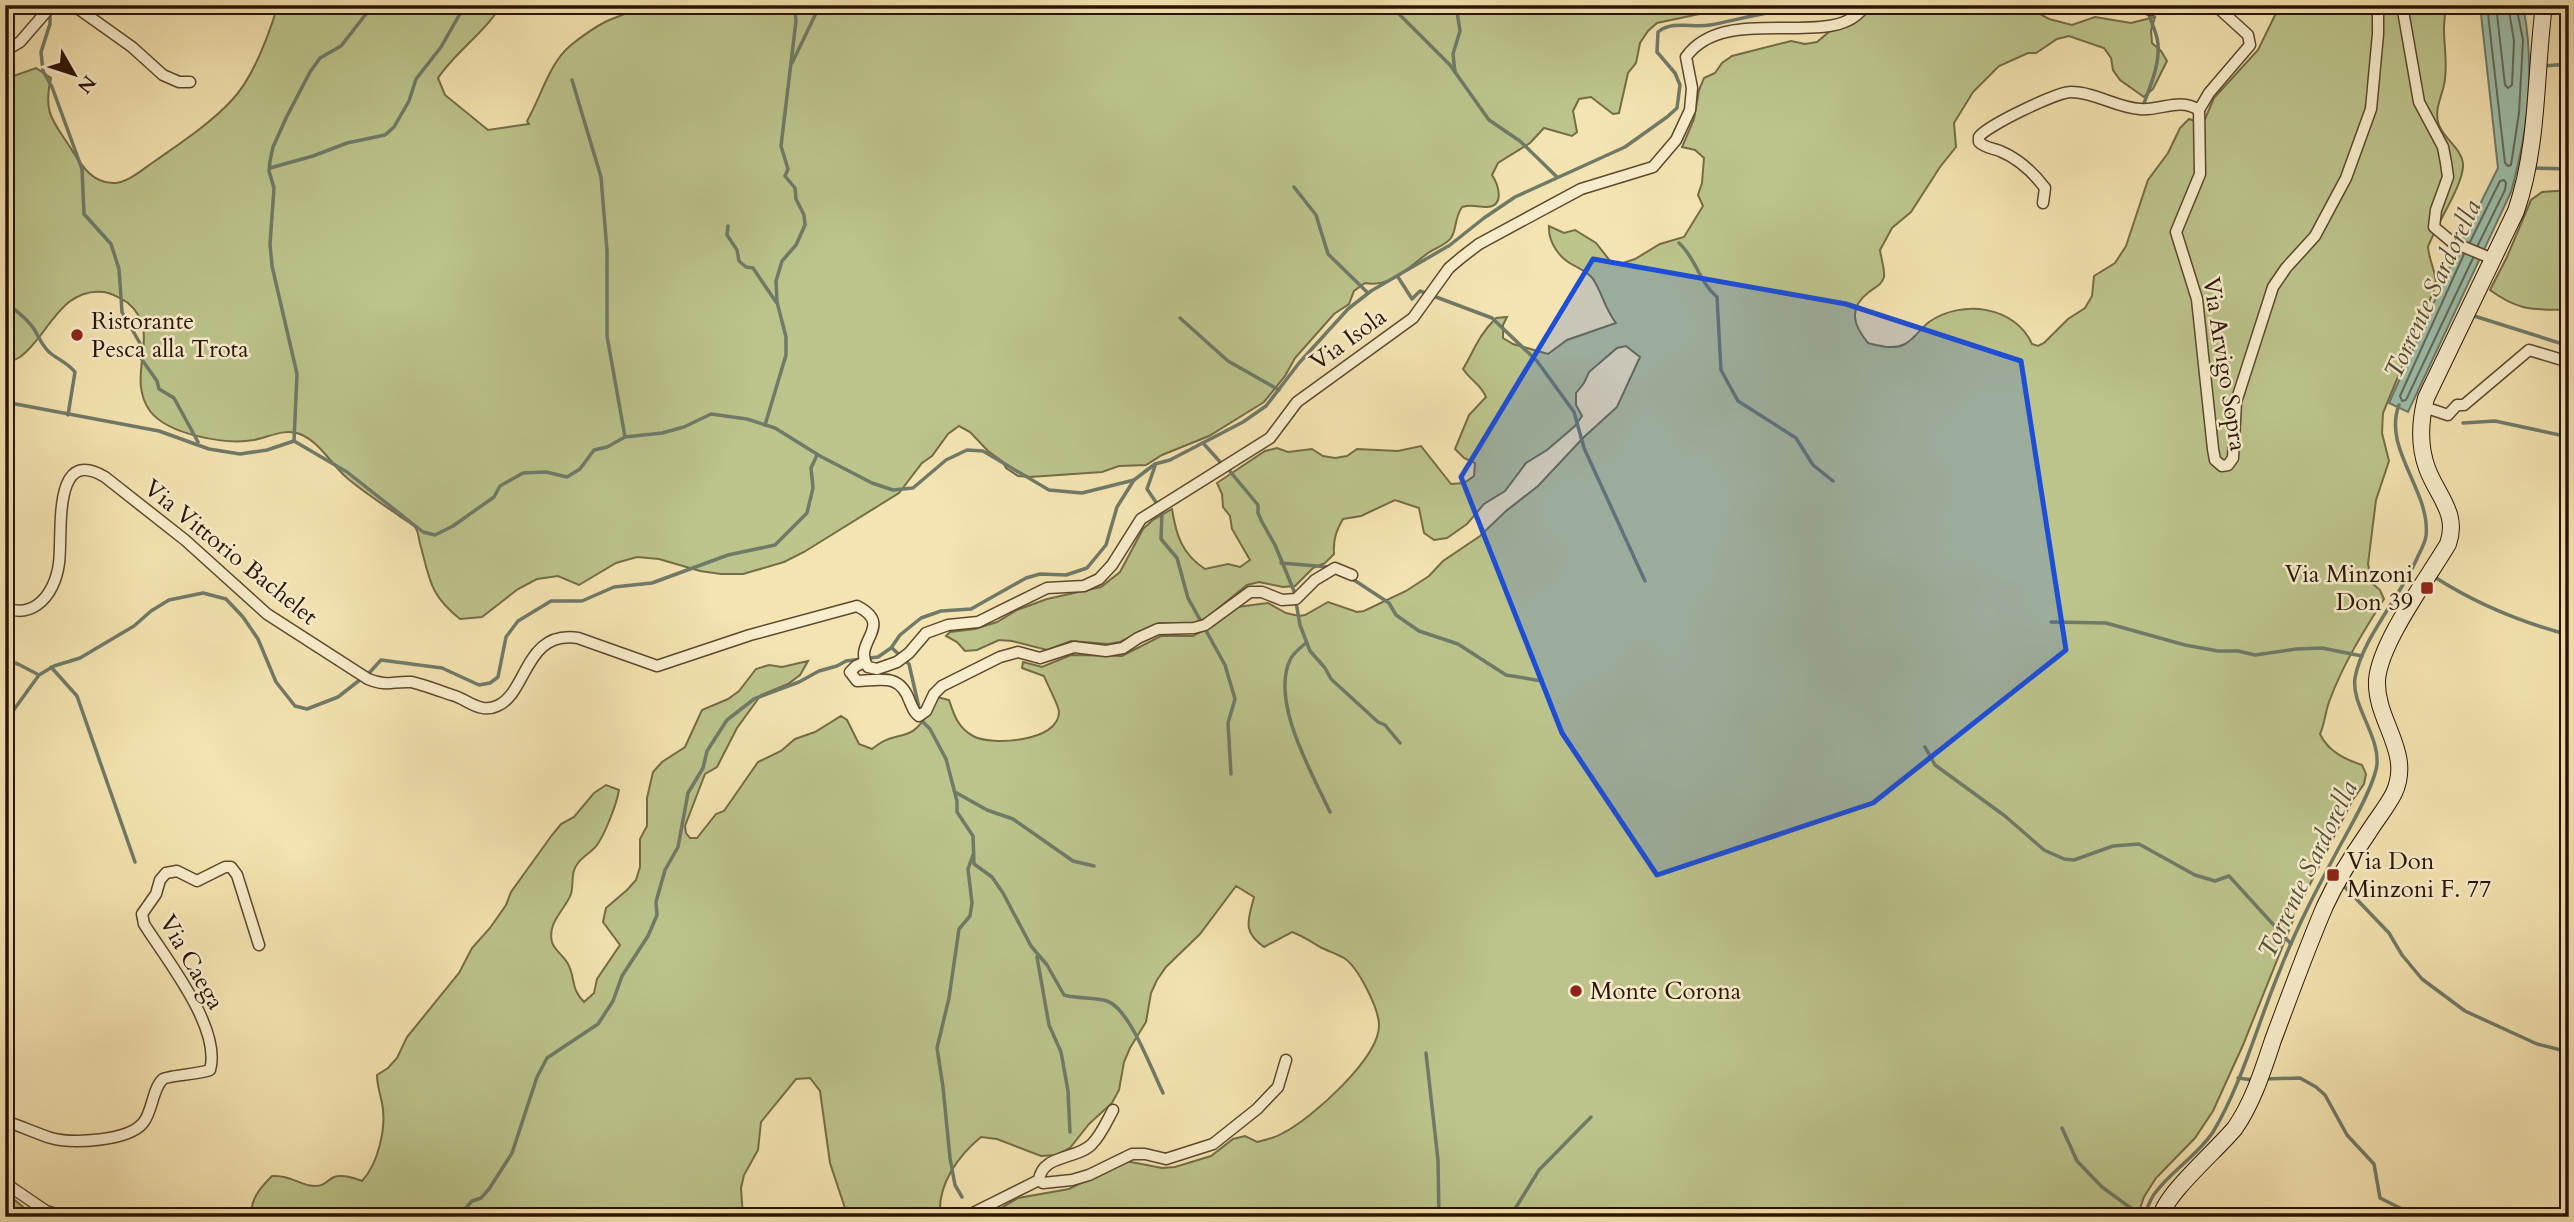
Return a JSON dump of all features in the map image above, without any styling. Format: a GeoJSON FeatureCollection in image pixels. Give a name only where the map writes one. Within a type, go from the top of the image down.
{"type":"FeatureCollection","features":[{"type":"Feature","properties":{"kind":"main road"},"geometry":{"type":"LineString","coordinates":[[2161,1217],[2169,1198],[2220,1147],[2252,1098],[2311,939],[2330,896],[2352,856],[2390,800],[2398,782],[2399,755],[2381,712],[2378,695],[2380,665],[2395,633],[2448,544],[2452,529],[2451,513],[2431,477],[2423,452],[2421,433],[2424,407],[2490,258],[2516,211],[2527,174],[2536,111],[2544,5]]}},
{"type":"Feature","properties":{"kind":"street"},"geometry":{"type":"LineString","coordinates":[[5,51],[20,43],[52,5]]}},
{"type":"Feature","properties":{"kind":"street"},"geometry":{"type":"LineString","coordinates":[[73,5],[132,47],[163,75],[179,82],[190,82]]}},
{"type":"Feature","properties":{"kind":"street","name":"Via Isola"},"geometry":{"type":"LineString","coordinates":[[865,663],[868,667],[877,669],[909,653],[926,633],[948,625],[978,622],[1047,588],[1084,586],[1099,579],[1112,565],[1141,519],[1270,438],[1297,402],[1413,318],[1450,268],[1479,244],[1581,189],[1653,167],[1666,155],[1688,118],[1692,98],[1686,57],[1704,37],[1731,29],[1760,25],[1838,25],[1852,20],[1865,5]]}},
{"type":"Feature","properties":{"kind":"street"},"geometry":{"type":"LineString","coordinates":[[2136,5],[2151,10],[2157,5]]}},
{"type":"Feature","properties":{"kind":"street"},"geometry":{"type":"LineString","coordinates":[[2043,203],[2045,188],[2034,174],[2019,161],[1983,146],[1979,137],[1987,128],[2049,99],[2071,92],[2140,109],[2183,103],[2199,110],[2209,93],[2250,45],[2248,35],[2215,5]]}},
{"type":"Feature","properties":{"kind":"street","name":"Via Arvigo Sopra"},"geometry":{"type":"LineString","coordinates":[[2199,110],[2200,174],[2176,232],[2197,299],[2215,460],[2222,466],[2228,466],[2233,458],[2236,402],[2273,287],[2315,236],[2346,178],[2371,109],[2378,5]]}},
{"type":"Feature","properties":{"kind":"street"},"geometry":{"type":"LineString","coordinates":[[2402,5],[2419,102],[2443,148],[2446,163],[2448,177],[2436,210],[2434,227],[2452,242],[2490,258]]}},
{"type":"Feature","properties":{"kind":"street"},"geometry":{"type":"LineString","coordinates":[[2424,407],[2448,415],[2457,405],[2464,405],[2529,350],[2569,362]]}},
{"type":"Feature","properties":{"kind":"street","name":"Via Vittorio Bachelet"},"geometry":{"type":"LineString","coordinates":[[5,608],[23,611],[34,608],[53,585],[59,565],[63,489],[74,474],[85,470],[97,472],[185,540],[267,614],[368,679],[383,685],[412,682],[454,695],[485,709],[499,706],[511,695],[541,648],[552,640],[565,636],[578,638],[657,666],[750,635],[857,606],[873,619],[874,629],[863,650],[865,663]]}},
{"type":"Feature","properties":{"kind":"street"},"geometry":{"type":"LineString","coordinates":[[865,663],[850,672],[852,677],[857,681],[890,679],[900,683],[914,712],[919,716],[926,711],[934,694],[942,686],[1000,657],[1018,652],[1040,658],[1054,656],[1074,647],[1106,651],[1123,648],[1158,629],[1205,625],[1250,592],[1282,600],[1296,599],[1315,580],[1335,568],[1352,575]]}},
{"type":"Feature","properties":{"kind":"street","name":"Via Caega"},"geometry":{"type":"LineString","coordinates":[[5,1121],[63,1140],[96,1140],[119,1135],[134,1130],[143,1123],[165,1077],[194,1075],[210,1070],[204,1020],[144,924],[142,914],[166,873],[177,871],[197,881],[229,866],[237,875],[259,945]]}},
{"type":"Feature","properties":{"kind":"street"},"geometry":{"type":"LineString","coordinates":[[1039,1180],[1043,1183],[1072,1180],[1089,1175],[1132,1154],[1166,1159],[1213,1144],[1249,1116],[1278,1087],[1286,1060]]}},
{"type":"Feature","properties":{"kind":"street"},"geometry":{"type":"LineString","coordinates":[[1039,1180],[1040,1173],[1051,1162],[1082,1152],[1093,1143],[1113,1110]]}},
{"type":"Feature","properties":{"kind":"street"},"geometry":{"type":"LineString","coordinates":[[965,1217],[1039,1180]]}},
{"type":"Feature","properties":{"kind":"street"},"geometry":{"type":"LineString","coordinates":[[5,1183],[46,1211],[65,1217]]}},
{"type":"Feature","properties":{"kind":"highlighted area"},"geometry":{"type":"Polygon","coordinates":[[[1593,259],[1846,304],[2021,361],[2066,650],[1873,803],[1657,875],[1562,733],[1461,477],[1593,259]]]}},
{"type":"Feature","properties":{"kind":"green space"},"geometry":{"type":"Polygon","coordinates":[[[278,5],[501,5],[438,78],[445,95],[488,130],[529,124],[527,121],[563,52],[598,26],[642,5],[1742,5],[1657,23],[1640,43],[1636,63],[1628,73],[1619,113],[1613,114],[1591,97],[1579,99],[1573,111],[1577,132],[1572,136],[1544,128],[1530,143],[1498,163],[1492,175],[1499,194],[1496,203],[1486,207],[1462,207],[1453,235],[1446,243],[1391,279],[1374,284],[1365,283],[1354,291],[1349,304],[1334,314],[1295,358],[1285,376],[1264,402],[1209,436],[1162,455],[1146,465],[1119,466],[1102,472],[1030,477],[1018,476],[1006,468],[1003,462],[970,432],[959,426],[948,434],[932,456],[922,463],[899,493],[784,562],[743,574],[721,574],[659,559],[637,557],[616,563],[579,585],[558,576],[537,579],[518,589],[482,617],[460,619],[443,603],[433,587],[415,527],[352,482],[307,438],[289,432],[254,440],[214,439],[170,426],[150,411],[143,397],[141,383],[143,327],[138,315],[123,300],[104,292],[76,297],[65,305],[30,348],[20,357],[5,364],[5,79],[36,68],[51,78],[49,108],[58,130],[92,176],[105,182],[118,183],[135,175],[184,140],[231,101],[253,69],[278,5]]]}},
{"type":"Feature","properties":{"kind":"green space"},"geometry":{"type":"Polygon","coordinates":[[[1877,5],[2031,5],[2049,19],[2072,25],[2095,17],[2131,23],[2155,17],[2151,31],[2152,43],[2167,61],[2153,89],[2144,97],[2120,80],[2104,48],[2069,36],[2057,39],[2036,53],[2028,53],[1999,66],[1973,92],[1954,123],[1956,147],[1911,212],[1892,228],[1880,250],[1883,280],[1862,298],[1856,310],[1856,323],[1868,343],[1891,347],[1905,344],[1929,322],[1942,315],[1972,309],[2001,314],[2013,321],[2024,331],[2032,344],[2038,346],[2068,319],[2085,308],[2092,296],[2094,276],[2115,263],[2126,246],[2148,180],[2168,153],[2180,128],[2189,119],[2201,123],[2205,119],[2214,98],[2258,50],[2280,5],[2447,5],[2444,26],[2446,75],[2437,117],[2443,132],[2461,157],[2462,171],[2455,193],[2428,247],[2436,285],[2383,413],[2382,433],[2389,461],[2376,500],[2368,564],[2372,583],[2380,590],[2384,599],[2340,675],[2320,734],[2337,754],[2362,765],[2366,774],[2364,784],[2352,801],[2298,908],[2243,1045],[2213,1111],[2195,1138],[2156,1178],[2144,1197],[2137,1217],[986,1217],[1018,1198],[1069,1189],[1126,1161],[1162,1168],[1175,1167],[1211,1156],[1233,1139],[1245,1136],[1257,1142],[1274,1138],[1310,1115],[1357,1069],[1377,1038],[1379,1024],[1375,1008],[1361,978],[1344,958],[1292,932],[1264,947],[1252,936],[1248,925],[1254,897],[1236,886],[1200,934],[1166,967],[1157,980],[1151,993],[1146,1022],[1124,1062],[1119,1090],[1112,1103],[1089,1124],[1070,1148],[1056,1155],[1041,1156],[997,1139],[981,1137],[951,1171],[942,1192],[940,1214],[934,1217],[848,1217],[830,1163],[820,1091],[810,1078],[796,1079],[761,1122],[758,1150],[744,1175],[741,1188],[743,1217],[252,1217],[254,1199],[272,1176],[315,1186],[337,1176],[362,1181],[368,1174],[377,1155],[383,1123],[377,1075],[397,1058],[407,1037],[459,973],[472,948],[490,928],[506,905],[511,892],[552,835],[561,824],[574,817],[594,793],[606,785],[619,790],[613,810],[597,845],[576,867],[571,894],[554,922],[551,935],[553,945],[568,964],[580,997],[584,1002],[594,993],[597,979],[620,945],[603,922],[606,908],[636,880],[640,867],[640,839],[647,826],[647,798],[653,772],[662,762],[685,747],[702,710],[739,691],[756,669],[808,661],[800,675],[788,684],[761,695],[737,728],[717,767],[705,774],[685,826],[690,838],[697,838],[716,814],[724,811],[758,762],[781,751],[795,739],[815,732],[841,716],[847,720],[859,744],[872,749],[887,740],[913,731],[925,718],[937,697],[949,700],[960,725],[973,736],[994,741],[1023,739],[1048,730],[1056,722],[1059,712],[1044,676],[1022,668],[1023,662],[1042,667],[1071,655],[1122,656],[1161,636],[1193,636],[1237,607],[1268,603],[1286,613],[1299,616],[1328,602],[1357,612],[1364,611],[1406,591],[1429,576],[1443,561],[1480,536],[1538,486],[1584,437],[1617,407],[1640,357],[1626,346],[1617,348],[1589,372],[1576,393],[1576,405],[1582,416],[1575,426],[1547,450],[1526,463],[1505,491],[1484,504],[1467,524],[1447,538],[1434,540],[1424,533],[1419,508],[1395,500],[1361,516],[1343,519],[1338,528],[1334,554],[1325,563],[1313,568],[1295,586],[1283,587],[1259,582],[1247,585],[1205,619],[1194,624],[1159,623],[1120,642],[1108,644],[1071,641],[1047,650],[999,640],[977,650],[965,651],[957,642],[946,636],[950,632],[975,629],[997,622],[1017,610],[1047,599],[1101,587],[1120,572],[1143,529],[1172,509],[1181,543],[1197,563],[1205,569],[1228,564],[1240,567],[1250,560],[1232,529],[1230,516],[1223,507],[1222,494],[1217,483],[1265,451],[1277,448],[1288,452],[1312,449],[1323,456],[1335,458],[1347,456],[1357,449],[1398,451],[1421,446],[1451,484],[1464,483],[1474,476],[1475,463],[1464,458],[1455,449],[1469,415],[1486,397],[1463,369],[1481,337],[1496,318],[1507,317],[1503,325],[1503,338],[1513,344],[1548,354],[1567,340],[1616,323],[1591,277],[1564,259],[1556,250],[1549,226],[1564,233],[1575,230],[1596,243],[1611,262],[1623,263],[1660,244],[1684,237],[1703,206],[1698,195],[1704,158],[1695,150],[1682,147],[1694,119],[1704,78],[1715,73],[1722,63],[1732,56],[1791,41],[1805,44],[1817,42],[1830,31],[1853,24],[1877,5]]]}},
{"type":"Feature","properties":{"kind":"green space"},"geometry":{"type":"Polygon","coordinates":[[[2569,190],[2569,310],[2519,306],[2490,290],[2531,200],[2542,192],[2569,190]]]}},
{"type":"Feature","properties":{"kind":"green space"},"geometry":{"type":"Polygon","coordinates":[[[5,1192],[23,1207],[22,1214],[5,1217],[5,1192]]]}},
{"type":"Feature","properties":{"kind":"water"},"geometry":{"type":"Polygon","coordinates":[[[2480,5],[2523,5],[2529,75],[2522,146],[2511,192],[2408,412],[2389,403],[2455,255],[2498,168],[2480,5]]]}},
{"type":"Feature","properties":{"kind":"waterway"},"geometry":{"type":"LineString","coordinates":[[294,441],[297,374],[272,266],[270,244],[274,188],[269,171],[270,161],[273,147],[310,72],[320,58],[341,46],[373,5]]}},
{"type":"Feature","properties":{"kind":"waterway"},"geometry":{"type":"LineString","coordinates":[[270,168],[347,143],[385,135],[394,127],[409,101],[416,79],[441,47],[465,5]]}},
{"type":"Feature","properties":{"kind":"waterway"},"geometry":{"type":"LineString","coordinates":[[765,425],[786,355],[786,337],[777,302],[776,281],[782,261],[796,245],[805,225],[795,188],[785,176],[788,169],[781,146],[796,21],[795,10],[789,5]]}},
{"type":"Feature","properties":{"kind":"waterway"},"geometry":{"type":"LineString","coordinates":[[792,63],[820,5]]}},
{"type":"Feature","properties":{"kind":"waterway"},"geometry":{"type":"LineString","coordinates":[[1390,5],[1450,65],[1489,120],[1520,141],[1557,177]]}},
{"type":"Feature","properties":{"kind":"waterway"},"geometry":{"type":"LineString","coordinates":[[1455,72],[1453,54],[1460,31],[1456,5]]}},
{"type":"Feature","properties":{"kind":"waterway"},"geometry":{"type":"LineString","coordinates":[[5,402],[159,431],[209,449],[240,454],[267,450],[294,441],[347,472],[423,532],[435,535],[453,526],[494,497],[500,486],[523,473],[546,472],[567,477],[580,469],[594,450],[607,447],[625,437],[662,433],[684,427],[711,414],[747,419],[775,428],[820,456],[872,483],[893,490],[913,488],[946,460],[967,450],[983,451],[1049,490],[1082,493],[1134,480],[1155,464],[1170,460],[1243,422],[1266,406],[1299,363],[1348,309],[1371,291],[1450,245],[1515,197],[1625,147],[1667,117],[1677,108],[1680,85],[1675,73],[1657,52],[1658,32],[1664,28],[1677,25],[1704,26],[1766,13],[1838,5]]}},
{"type":"Feature","properties":{"kind":"waterway"},"geometry":{"type":"LineString","coordinates":[[2143,106],[2154,75],[2158,52],[2148,10]]}},
{"type":"Feature","properties":{"kind":"waterway"},"geometry":{"type":"LineString","coordinates":[[50,13],[50,24],[41,52],[43,71],[52,87],[82,169],[84,214],[111,244],[119,269],[122,312],[141,345],[138,354],[157,381],[159,389],[174,398],[198,442]]}},
{"type":"Feature","properties":{"kind":"waterway"},"geometry":{"type":"LineString","coordinates":[[2543,66],[2569,64]]}},
{"type":"Feature","properties":{"kind":"waterway"},"geometry":{"type":"LineString","coordinates":[[572,80],[601,177],[607,251],[607,336],[625,437]]}},
{"type":"Feature","properties":{"kind":"waterway"},"geometry":{"type":"LineString","coordinates":[[2531,168],[2569,169]]}},
{"type":"Feature","properties":{"kind":"waterway"},"geometry":{"type":"LineString","coordinates":[[1294,187],[1316,215],[1328,254],[1368,293]]}},
{"type":"Feature","properties":{"kind":"waterway"},"geometry":{"type":"LineString","coordinates":[[728,226],[727,235],[737,250],[739,261],[746,267],[753,268],[776,302]]}},
{"type":"Feature","properties":{"kind":"waterway"},"geometry":{"type":"LineString","coordinates":[[1679,243],[1717,297],[1721,370],[1738,401],[1796,438],[1813,465],[1833,481]]}},
{"type":"Feature","properties":{"kind":"waterway"},"geometry":{"type":"LineString","coordinates":[[1398,277],[1412,299],[1420,291],[1492,318],[1537,361],[1574,412],[1584,448],[1645,581]]}},
{"type":"Feature","properties":{"kind":"waterway"},"geometry":{"type":"LineString","coordinates":[[5,302],[28,321],[49,352],[75,372],[68,415]]}},
{"type":"Feature","properties":{"kind":"waterway"},"geometry":{"type":"LineString","coordinates":[[2471,315],[2569,346]]}},
{"type":"Feature","properties":{"kind":"waterway"},"geometry":{"type":"LineString","coordinates":[[1180,318],[1228,361],[1279,390]]}},
{"type":"Feature","properties":{"kind":"waterway","name":"Torrente Sardorella"},"geometry":{"type":"LineString","coordinates":[[2144,1217],[2155,1193],[2207,1141],[2223,1113],[2294,937],[2372,782],[2377,764],[2376,753],[2357,699],[2355,678],[2366,648],[2411,571],[2426,536],[2426,519],[2397,438],[2395,421],[2399,405]]}},
{"type":"Feature","properties":{"kind":"waterway"},"geometry":{"type":"LineString","coordinates":[[2463,423],[2495,421],[2569,437]]}},
{"type":"Feature","properties":{"kind":"waterway"},"geometry":{"type":"LineString","coordinates":[[1203,443],[1222,464]]}},
{"type":"Feature","properties":{"kind":"waterway"},"geometry":{"type":"LineString","coordinates":[[5,722],[39,675],[54,666],[80,658],[134,626],[169,600],[203,593],[226,599],[243,617],[258,639],[276,682],[295,706],[307,709],[338,697],[381,660],[442,668],[479,685],[490,683],[498,677],[506,637],[518,621],[551,601],[582,601],[614,587],[652,583],[728,555],[775,545],[807,513],[813,488],[811,468],[817,455]]}},
{"type":"Feature","properties":{"kind":"waterway"},"geometry":{"type":"LineString","coordinates":[[1155,466],[1147,489],[1162,511],[1161,539],[1177,558],[1188,598],[1225,665],[1235,699],[1228,723],[1231,774]]}},
{"type":"Feature","properties":{"kind":"waterway"},"geometry":{"type":"LineString","coordinates":[[1228,469],[1258,505],[1258,513],[1294,591],[1300,625],[1310,651],[1331,679],[1378,722],[1385,725],[1400,743]]}},
{"type":"Feature","properties":{"kind":"waterway"},"geometry":{"type":"LineString","coordinates":[[458,1217],[472,1201],[481,1198],[489,1189],[512,1153],[537,1077],[547,1058],[598,1024],[613,1001],[622,976],[648,936],[657,915],[656,902],[665,870],[678,847],[688,793],[703,768],[707,751],[727,720],[754,699],[799,682],[819,671],[846,661],[878,657],[921,618],[941,611],[971,609],[1026,578],[1040,574],[1066,575],[1087,568],[1106,545],[1117,507],[1134,480]]}},
{"type":"Feature","properties":{"kind":"waterway"},"geometry":{"type":"LineString","coordinates":[[1281,563],[1329,567]]}},
{"type":"Feature","properties":{"kind":"waterway"},"geometry":{"type":"LineString","coordinates":[[2433,576],[2499,611],[2569,635]]}},
{"type":"Feature","properties":{"kind":"waterway"},"geometry":{"type":"LineString","coordinates":[[1351,578],[1389,603],[1396,615],[1419,631],[1458,644],[1506,675],[1542,681]]}},
{"type":"Feature","properties":{"kind":"waterway"},"geometry":{"type":"LineString","coordinates":[[2051,622],[2106,623],[2185,645],[2218,651],[2238,651],[2255,655],[2322,648],[2362,656]]}},
{"type":"Feature","properties":{"kind":"waterway"},"geometry":{"type":"LineString","coordinates":[[1306,643],[1291,658],[1286,675],[1285,694],[1289,715],[1304,757],[1330,812]]}},
{"type":"Feature","properties":{"kind":"waterway"},"geometry":{"type":"LineString","coordinates":[[892,648],[909,664],[920,712]]}},
{"type":"Feature","properties":{"kind":"waterway"},"geometry":{"type":"LineString","coordinates":[[5,660],[39,675]]}},
{"type":"Feature","properties":{"kind":"waterway"},"geometry":{"type":"LineString","coordinates":[[51,667],[77,696],[135,862]]}},
{"type":"Feature","properties":{"kind":"waterway"},"geometry":{"type":"LineString","coordinates":[[920,719],[930,729],[946,759],[957,801],[957,812],[973,836],[974,864],[992,877],[1003,893],[1031,946],[1047,965],[1064,995],[1107,1001],[1116,1006],[1140,1042],[1163,1093]]}},
{"type":"Feature","properties":{"kind":"waterway"},"geometry":{"type":"LineString","coordinates":[[1925,747],[1935,765],[2005,816],[2044,850],[2064,859],[2074,860],[2113,846],[2139,844],[2195,875],[2215,881],[2229,876],[2291,944]]}},
{"type":"Feature","properties":{"kind":"waterway"},"geometry":{"type":"LineString","coordinates":[[955,792],[987,810],[1013,819],[1073,861],[1094,866]]}},
{"type":"Feature","properties":{"kind":"waterway"},"geometry":{"type":"LineString","coordinates":[[962,1197],[955,1185],[950,1158],[937,1048],[949,998],[959,929],[970,916],[972,903],[968,869],[973,855]]}},
{"type":"Feature","properties":{"kind":"waterway"},"geometry":{"type":"LineString","coordinates":[[2341,883],[2389,933],[2402,955],[2422,979],[2465,1011],[2537,1044],[2561,1050],[2569,1056]]}},
{"type":"Feature","properties":{"kind":"waterway"},"geometry":{"type":"LineString","coordinates":[[1037,957],[1049,1025],[1061,1052],[1068,1091],[1070,1132]]}},
{"type":"Feature","properties":{"kind":"waterway"},"geometry":{"type":"LineString","coordinates":[[1426,1053],[1438,1160],[1439,1217]]}},
{"type":"Feature","properties":{"kind":"waterway"},"geometry":{"type":"LineString","coordinates":[[2238,1078],[2253,1080]]}},
{"type":"Feature","properties":{"kind":"waterway"},"geometry":{"type":"LineString","coordinates":[[2264,1079],[2300,1078],[2325,1095],[2347,1135],[2374,1164],[2380,1198],[2418,1217]]}},
{"type":"Feature","properties":{"kind":"waterway"},"geometry":{"type":"LineString","coordinates":[[1510,1217],[1539,1170],[1591,1117]]}},
{"type":"Feature","properties":{"kind":"waterway"},"geometry":{"type":"LineString","coordinates":[[2062,1128],[2077,1161],[2102,1187],[2143,1217]]}},
{"type":"Feature","properties":{"kind":"place","name":"Ristorante Pesca alla Trota"},"geometry":{"type":"Point","coordinates":[77,335]}},
{"type":"Feature","properties":{"kind":"place","name":"Via Minzoni Don 39"},"geometry":{"type":"Point","coordinates":[2427,588]}},
{"type":"Feature","properties":{"kind":"place","name":"Via Don Minzoni F. 77"},"geometry":{"type":"Point","coordinates":[2333,875]}},
{"type":"Feature","properties":{"kind":"place","name":"Monte Corona"},"geometry":{"type":"Point","coordinates":[1576,991]}}]}
